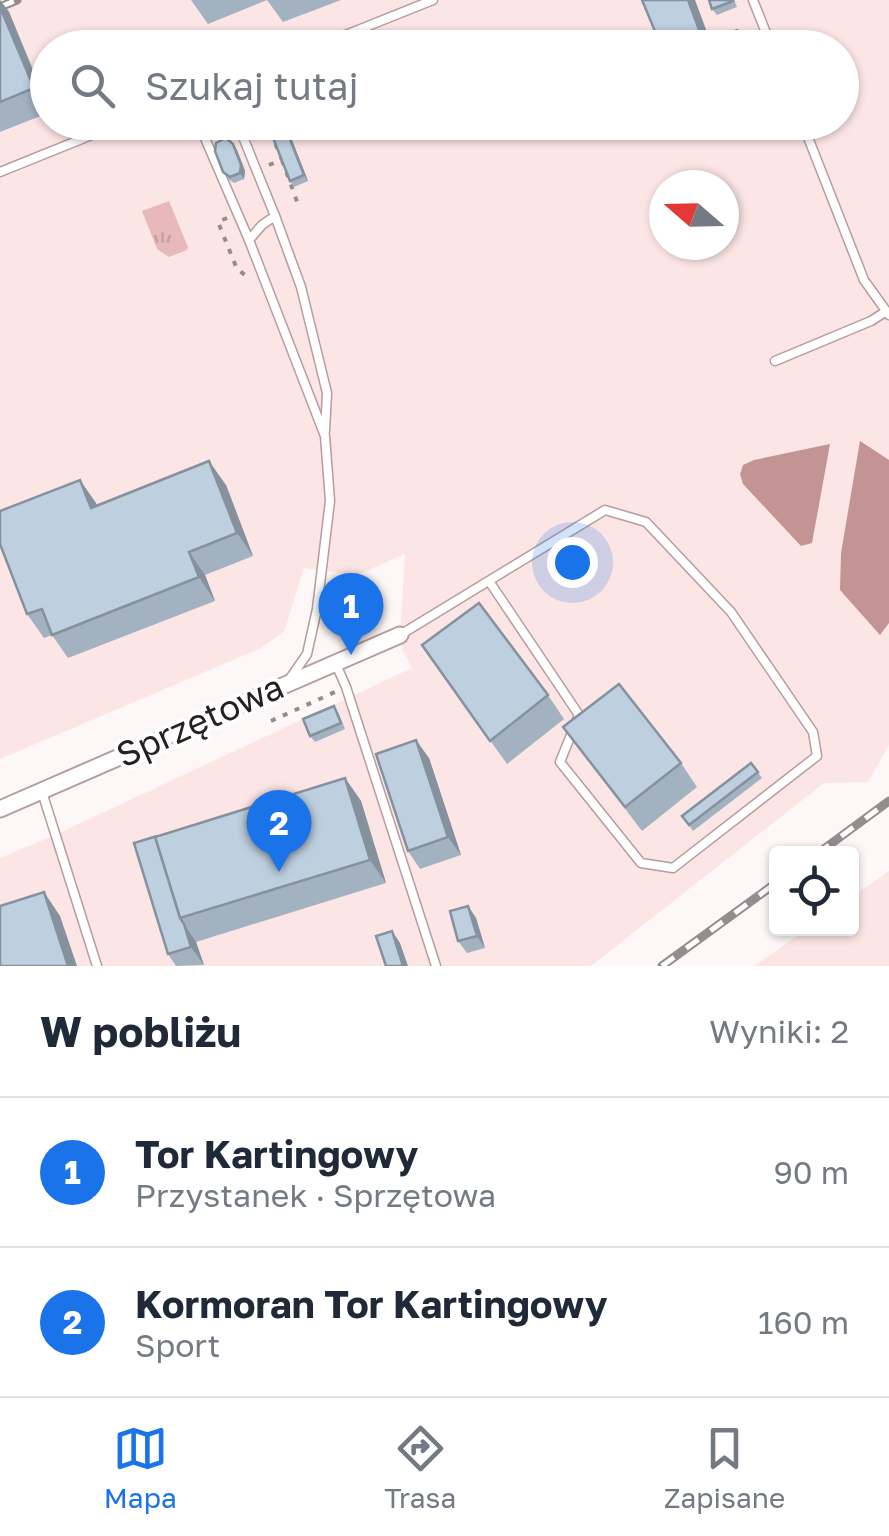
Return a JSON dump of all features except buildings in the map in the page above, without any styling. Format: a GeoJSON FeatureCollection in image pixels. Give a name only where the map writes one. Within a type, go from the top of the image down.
{"type":"FeatureCollection","features":[{"type":"Feature","properties":{"kind":"street","name":"Sprzętowa"},"geometry":{"type":"LineString","coordinates":[[0,809],[400,635]]}},
{"type":"Feature","properties":{"kind":"lane"},"geometry":{"type":"LineString","coordinates":[[358,30],[434,0]]}},
{"type":"Feature","properties":{"kind":"lane"},"geometry":{"type":"LineString","coordinates":[[753,0],[765,30]]}},
{"type":"Feature","properties":{"kind":"lane"},"geometry":{"type":"LineString","coordinates":[[0,172],[79,140]]}},
{"type":"Feature","properties":{"kind":"lane"},"geometry":{"type":"LineString","coordinates":[[206,140],[325,436]]}},
{"type":"Feature","properties":{"kind":"lane"},"geometry":{"type":"LineString","coordinates":[[244,140],[301,288],[327,393],[325,436],[330,502],[317,609],[307,654],[288,682]]}},
{"type":"Feature","properties":{"kind":"lane"},"geometry":{"type":"LineString","coordinates":[[775,361],[887,313],[864,280],[809,140]]}},
{"type":"Feature","properties":{"kind":"lane"},"geometry":{"type":"LineString","coordinates":[[248,240],[275,216]]}},
{"type":"Feature","properties":{"kind":"lane"},"geometry":{"type":"LineString","coordinates":[[400,635],[604,510],[646,522],[731,612],[813,732],[818,756],[673,868],[641,863],[560,762],[579,715],[489,581]]}},
{"type":"Feature","properties":{"kind":"lane"},"geometry":{"type":"LineString","coordinates":[[334,662],[346,687],[436,966]]}},
{"type":"Feature","properties":{"kind":"lane"},"geometry":{"type":"LineString","coordinates":[[42,792],[97,966]]}},
{"type":"Feature","properties":{"kind":"path"},"geometry":{"type":"LineString","coordinates":[[282,160],[300,207]]}},
{"type":"Feature","properties":{"kind":"path"},"geometry":{"type":"LineString","coordinates":[[271,721],[346,687]]}},
{"type":"Feature","properties":{"kind":"shaded area"},"geometry":{"type":"Polygon","coordinates":[[[0,0],[889,0],[889,745],[868,782],[824,783],[591,966],[0,966],[0,858],[412,668],[400,635],[405,554],[357,575],[304,568],[284,632],[259,649],[0,759],[0,0]]]}},
{"type":"Feature","properties":{"kind":"shaded area"},"geometry":{"type":"Polygon","coordinates":[[[860,441],[889,460],[889,623],[880,635],[840,590],[841,553],[860,441]]]}},
{"type":"Feature","properties":{"kind":"shaded area"},"geometry":{"type":"Polygon","coordinates":[[[830,444],[812,543],[801,546],[743,484],[740,474],[743,465],[754,460],[830,444]]]}},
{"type":"Feature","properties":{"kind":"shaded area"},"geometry":{"type":"Polygon","coordinates":[[[889,871],[889,966],[754,966],[797,936],[859,936],[859,892],[889,871]]]}},
{"type":"Feature","properties":{"kind":"green space"},"geometry":{"type":"Polygon","coordinates":[[[169,201],[188,247],[169,257],[157,249],[142,211],[169,201]]]}},
{"type":"Feature","properties":{"kind":"railway"},"geometry":{"type":"LineString","coordinates":[[0,7],[17,0]]}},
{"type":"Feature","properties":{"kind":"railway"},"geometry":{"type":"LineString","coordinates":[[828,846],[889,801]]}},
{"type":"Feature","properties":{"kind":"railway"},"geometry":{"type":"LineString","coordinates":[[662,966],[769,888]]}},
{"type":"Feature","properties":{"kind":"place","name":"Tor Kartingowy"},"geometry":{"type":"Point","coordinates":[351,655]}},
{"type":"Feature","properties":{"kind":"place","name":"Kormoran Tor Kartingowy"},"geometry":{"type":"Point","coordinates":[279,872]}}]}
